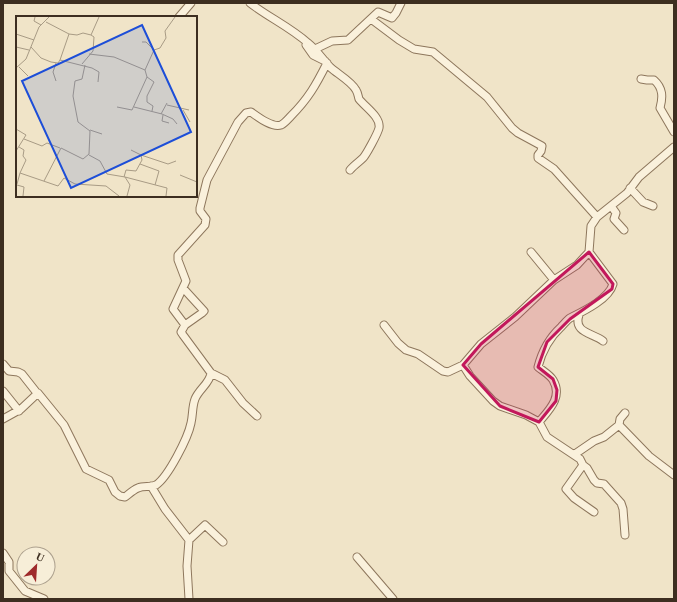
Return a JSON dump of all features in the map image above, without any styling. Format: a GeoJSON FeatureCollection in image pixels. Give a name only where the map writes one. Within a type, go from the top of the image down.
{"type":"FeatureCollection","features":[{"type":"Feature","properties":{"kind":"street"},"geometry":{"type":"LineString","coordinates":[[180,16],[191,3]]}},
{"type":"Feature","properties":{"kind":"street"},"geometry":{"type":"LineString","coordinates":[[250,3],[277,20],[315,49],[327,63],[354,87],[359,98],[375,116],[379,124],[377,134],[366,155],[354,164],[350,170]]}},
{"type":"Feature","properties":{"kind":"street"},"geometry":{"type":"LineString","coordinates":[[315,49],[332,41],[348,40],[380,12],[392,18],[400,3]]}},
{"type":"Feature","properties":{"kind":"street"},"geometry":{"type":"LineString","coordinates":[[371,19],[399,40],[414,49],[433,52],[481,91],[493,103],[512,128],[518,133],[542,146],[538,158],[554,169],[597,217]]}},
{"type":"Feature","properties":{"kind":"street"},"geometry":{"type":"LineString","coordinates":[[300,37],[313,55],[327,63]]}},
{"type":"Feature","properties":{"kind":"street"},"geometry":{"type":"LineString","coordinates":[[185,325],[173,309],[186,281],[178,260],[178,255],[205,224],[206,219],[200,211],[204,189],[221,153],[238,122],[248,112],[253,113],[258,118],[267,122],[279,125],[284,123],[302,106],[311,94],[327,63]]}},
{"type":"Feature","properties":{"kind":"street"},"geometry":{"type":"LineString","coordinates":[[641,79],[654,80],[660,85],[663,98],[660,108],[674,132]]}},
{"type":"Feature","properties":{"kind":"street"},"geometry":{"type":"LineString","coordinates":[[384,325],[398,343],[406,350],[418,354],[443,371],[448,372],[463,365],[481,344],[515,317],[554,280],[577,265],[589,252],[592,226],[597,217],[630,188],[639,177],[674,147]]}},
{"type":"Feature","properties":{"kind":"street"},"geometry":{"type":"LineString","coordinates":[[630,188],[642,202],[653,206]]}},
{"type":"Feature","properties":{"kind":"street"},"geometry":{"type":"LineString","coordinates":[[611,206],[616,214],[614,219],[624,230]]}},
{"type":"Feature","properties":{"kind":"street"},"geometry":{"type":"LineString","coordinates":[[531,252],[554,280]]}},
{"type":"Feature","properties":{"kind":"street"},"geometry":{"type":"LineString","coordinates":[[539,422],[556,401],[557,390],[553,379],[538,367],[547,342],[553,334],[570,319],[579,315],[607,295],[612,288],[613,284],[589,252]]}},
{"type":"Feature","properties":{"kind":"street"},"geometry":{"type":"LineString","coordinates":[[183,288],[204,311],[185,325],[181,332],[182,335],[211,372],[225,380],[243,403],[257,416]]}},
{"type":"Feature","properties":{"kind":"street"},"geometry":{"type":"LineString","coordinates":[[579,315],[577,321],[584,332],[598,337],[603,341]]}},
{"type":"Feature","properties":{"kind":"street"},"geometry":{"type":"LineString","coordinates":[[3,364],[9,371],[22,374],[37,393],[40,394],[64,425],[86,469],[109,480],[115,492],[125,497],[138,488],[157,484],[169,470],[186,438],[191,423],[192,409],[196,398],[208,381],[211,372]]}},
{"type":"Feature","properties":{"kind":"street"},"geometry":{"type":"LineString","coordinates":[[463,365],[470,376],[496,404],[526,415],[539,422],[547,436],[580,458],[583,465],[594,480],[597,483],[604,484],[621,503],[623,509],[625,535]]}},
{"type":"Feature","properties":{"kind":"street"},"geometry":{"type":"LineString","coordinates":[[3,391],[18,411]]}},
{"type":"Feature","properties":{"kind":"street"},"geometry":{"type":"LineString","coordinates":[[3,419],[18,411],[37,393]]}},
{"type":"Feature","properties":{"kind":"street"},"geometry":{"type":"LineString","coordinates":[[575,454],[594,441],[604,437],[619,425],[620,419],[624,413]]}},
{"type":"Feature","properties":{"kind":"street"},"geometry":{"type":"LineString","coordinates":[[619,425],[649,456],[674,475]]}},
{"type":"Feature","properties":{"kind":"street"},"geometry":{"type":"LineString","coordinates":[[583,465],[566,489],[574,498],[594,512]]}},
{"type":"Feature","properties":{"kind":"street"},"geometry":{"type":"LineString","coordinates":[[151,486],[165,509],[189,540],[187,566],[189,599]]}},
{"type":"Feature","properties":{"kind":"street"},"geometry":{"type":"LineString","coordinates":[[189,540],[205,525],[223,542]]}},
{"type":"Feature","properties":{"kind":"street"},"geometry":{"type":"LineString","coordinates":[[3,553],[9,562],[9,571],[25,591],[44,599]]}},
{"type":"Feature","properties":{"kind":"street"},"geometry":{"type":"LineString","coordinates":[[357,557],[393,599]]}},
{"type":"Feature","properties":{"kind":"highlighted area"},"geometry":{"type":"Polygon","coordinates":[[[589,252],[613,284],[612,289],[570,319],[547,342],[538,367],[553,379],[557,390],[556,401],[539,422],[500,406],[463,365],[481,344],[589,252]]]}}]}
